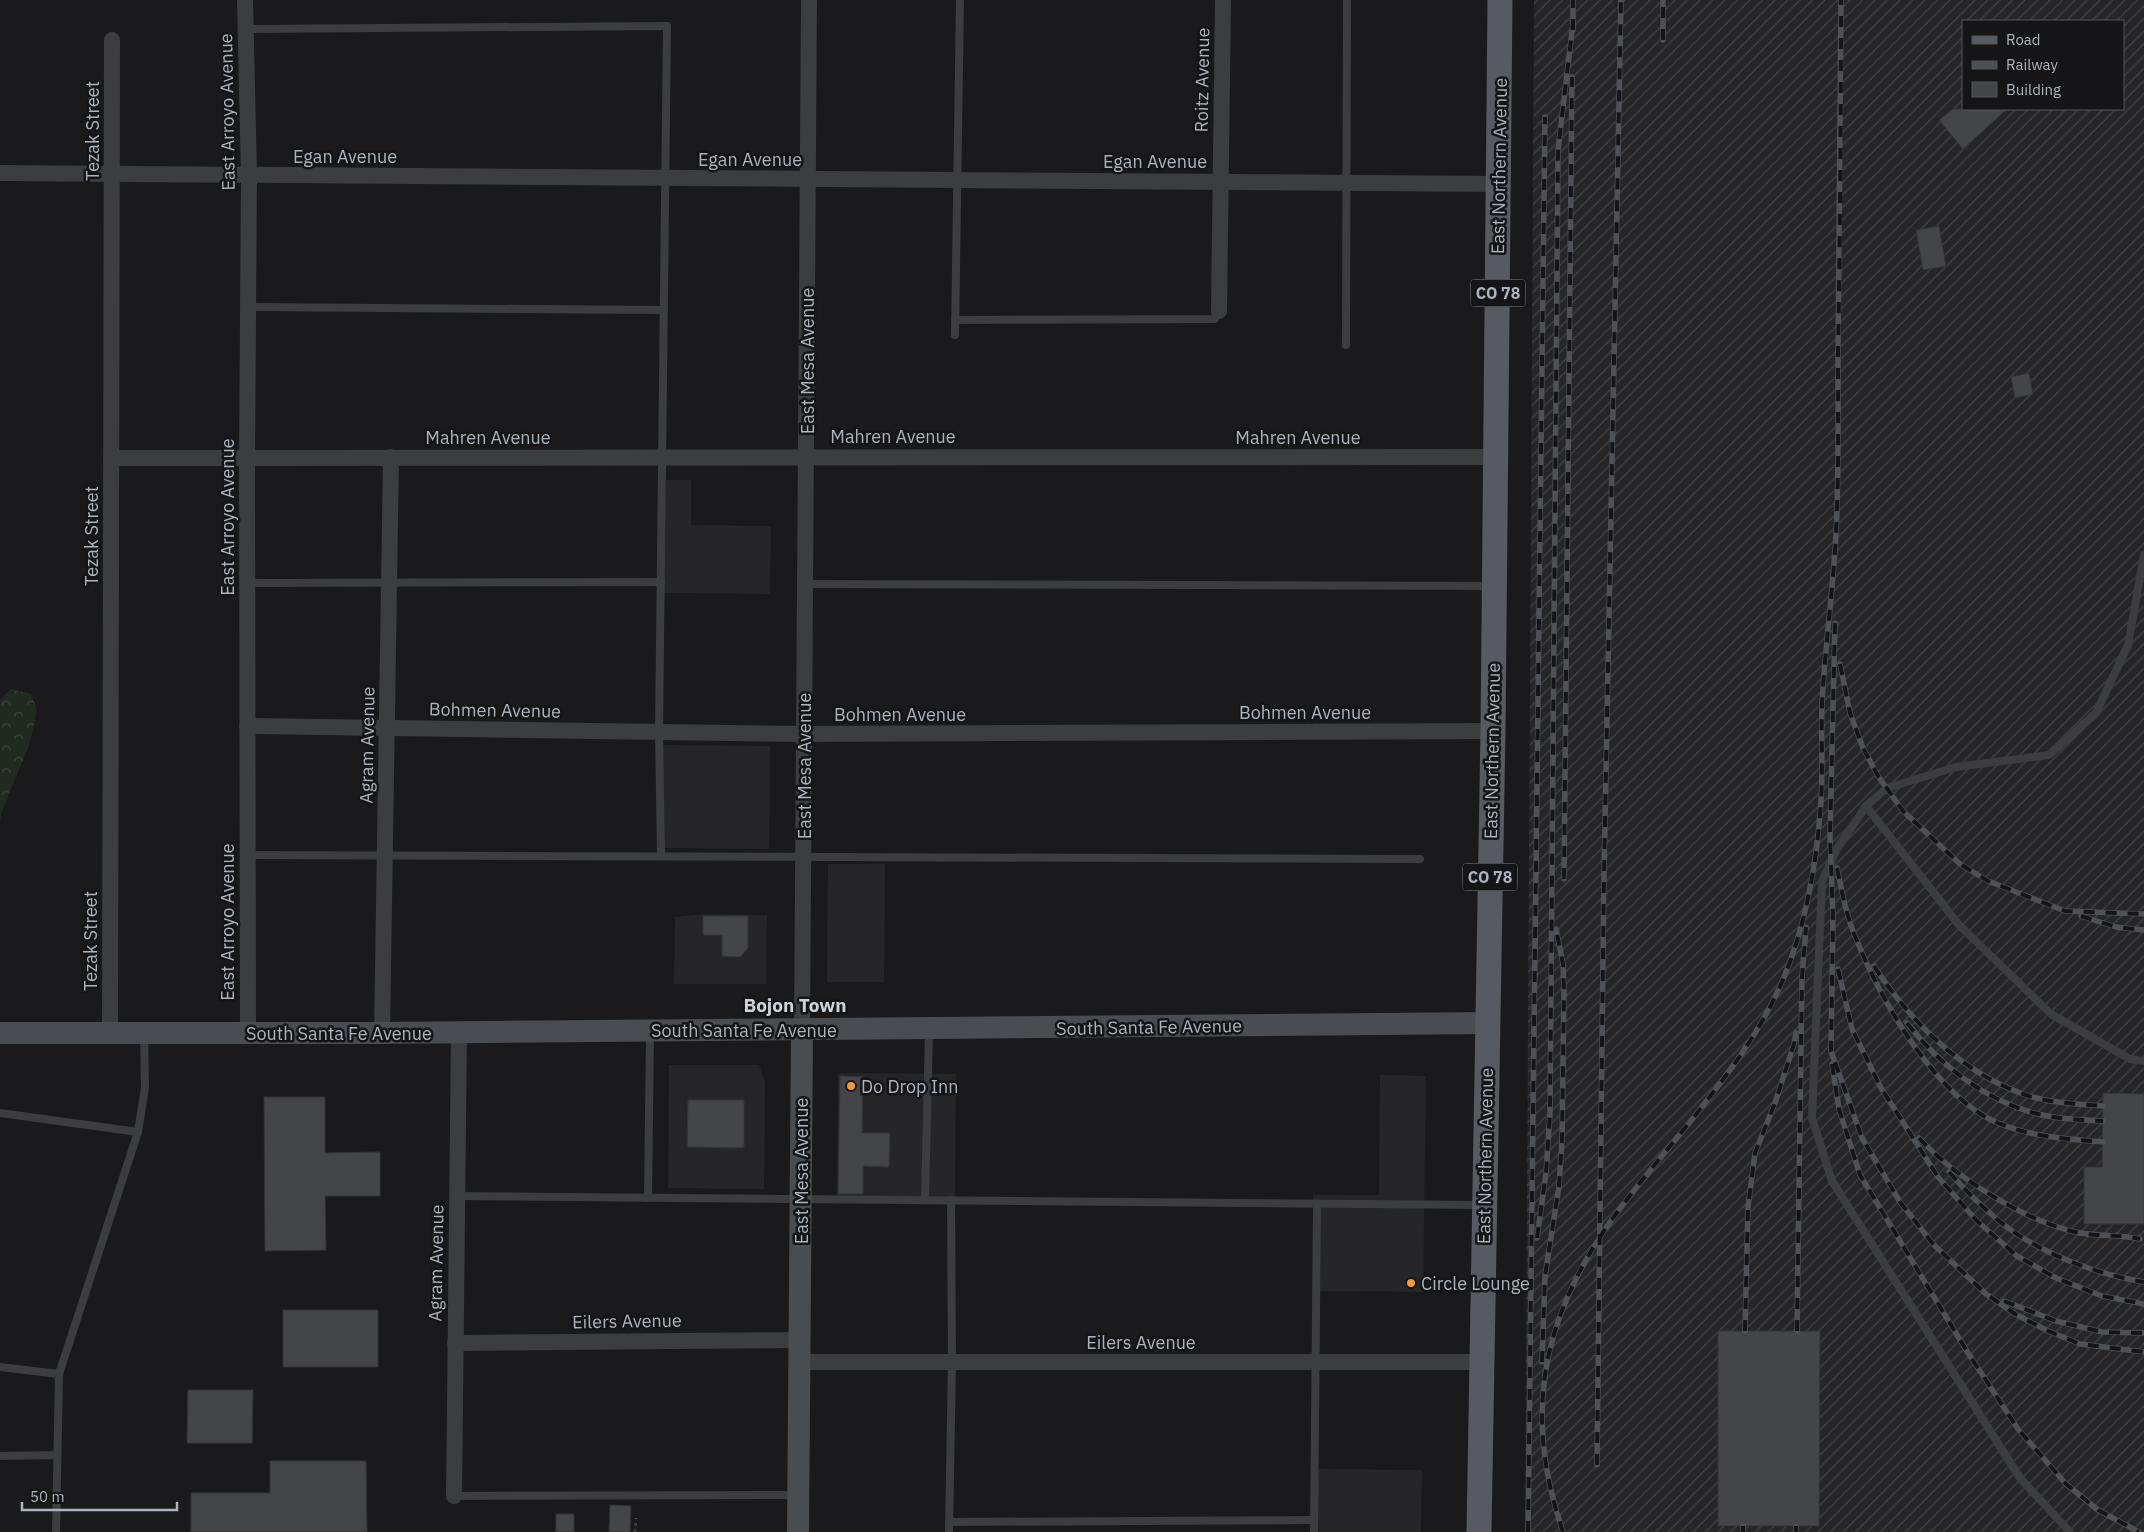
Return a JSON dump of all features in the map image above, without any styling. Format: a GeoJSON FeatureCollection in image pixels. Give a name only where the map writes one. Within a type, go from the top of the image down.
{"type":"FeatureCollection","features":[{"type":"Feature","properties":{"kind":"main road","name":"East Northern Avenue"},"geometry":{"type":"LineString","coordinates":[[1479,1532],[1493,731],[1495,457],[1500,184],[1500,0]]}},
{"type":"Feature","properties":{"kind":"street","name":"East Arroyo Avenue"},"geometry":{"type":"LineString","coordinates":[[245,0],[249,175],[247,458],[248,1034]]}},
{"type":"Feature","properties":{"kind":"street","name":"East Mesa Avenue"},"geometry":{"type":"LineString","coordinates":[[798,1532],[810,0]]}},
{"type":"Feature","properties":{"kind":"street","name":"Roitz Avenue"},"geometry":{"type":"LineString","coordinates":[[1219,311],[1223,0]]}},
{"type":"Feature","properties":{"kind":"street","name":"Tezak Street"},"geometry":{"type":"LineString","coordinates":[[110,1033],[112,40]]}},
{"type":"Feature","properties":{"kind":"street","name":"Egan Avenue"},"geometry":{"type":"LineString","coordinates":[[0,174],[1500,184]]}},
{"type":"Feature","properties":{"kind":"street","name":"Agram Avenue"},"geometry":{"type":"LineString","coordinates":[[382,1033],[392,457]]}},
{"type":"Feature","properties":{"kind":"street","name":"Mahren Avenue"},"geometry":{"type":"LineString","coordinates":[[111,458],[1495,457]]}},
{"type":"Feature","properties":{"kind":"street","name":"Bohmen Avenue"},"geometry":{"type":"LineString","coordinates":[[247,726],[804,734],[1493,731]]}},
{"type":"Feature","properties":{"kind":"street","name":"South Santa Fe Avenue"},"geometry":{"type":"LineString","coordinates":[[0,1033],[248,1034],[1488,1024]]}},
{"type":"Feature","properties":{"kind":"street","name":"Agram Avenue"},"geometry":{"type":"LineString","coordinates":[[454,1496],[454,1343],[459,1031]]}},
{"type":"Feature","properties":{"kind":"street","name":"Eilers Avenue"},"geometry":{"type":"LineString","coordinates":[[454,1343],[800,1340]]}},
{"type":"Feature","properties":{"kind":"street","name":"Eilers Avenue"},"geometry":{"type":"LineString","coordinates":[[800,1362],[1482,1362]]}},
{"type":"Feature","properties":{"kind":"lane"},"geometry":{"type":"LineString","coordinates":[[955,335],[960,0]]}},
{"type":"Feature","properties":{"kind":"lane"},"geometry":{"type":"LineString","coordinates":[[1346,344],[1347,0]]}},
{"type":"Feature","properties":{"kind":"lane"},"geometry":{"type":"LineString","coordinates":[[246,28],[667,26],[659,732],[661,856]]}},
{"type":"Feature","properties":{"kind":"lane"},"geometry":{"type":"LineString","coordinates":[[248,307],[664,310]]}},
{"type":"Feature","properties":{"kind":"lane"},"geometry":{"type":"LineString","coordinates":[[955,320],[1215,320],[1219,311]]}},
{"type":"Feature","properties":{"kind":"lane"},"geometry":{"type":"LineString","coordinates":[[2070,1532],[2020,1478],[1832,1181],[1812,1118],[1822,881],[1837,849],[1866,806],[1887,788],[1956,767],[2049,755],[2096,713],[2128,645],[2144,555]]}},
{"type":"Feature","properties":{"kind":"lane"},"geometry":{"type":"LineString","coordinates":[[247,582],[661,582]]}},
{"type":"Feature","properties":{"kind":"lane"},"geometry":{"type":"LineString","coordinates":[[805,584],[1494,586]]}},
{"type":"Feature","properties":{"kind":"lane"},"geometry":{"type":"LineString","coordinates":[[1866,806],[1959,925],[2051,1014],[2130,1059],[2144,1061]]}},
{"type":"Feature","properties":{"kind":"lane"},"geometry":{"type":"LineString","coordinates":[[247,856],[1420,859]]}},
{"type":"Feature","properties":{"kind":"lane"},"geometry":{"type":"LineString","coordinates":[[925,1200],[929,1029]]}},
{"type":"Feature","properties":{"kind":"lane"},"geometry":{"type":"LineString","coordinates":[[648,1198],[650,1030]]}},
{"type":"Feature","properties":{"kind":"lane"},"geometry":{"type":"LineString","coordinates":[[56,1532],[59,1374],[138,1132],[145,1087],[144,1033]]}},
{"type":"Feature","properties":{"kind":"lane"},"geometry":{"type":"LineString","coordinates":[[0,1113],[138,1132]]}},
{"type":"Feature","properties":{"kind":"lane"},"geometry":{"type":"LineString","coordinates":[[457,1196],[1484,1205]]}},
{"type":"Feature","properties":{"kind":"lane"},"geometry":{"type":"LineString","coordinates":[[949,1532],[952,1362],[951,1200]]}},
{"type":"Feature","properties":{"kind":"lane"},"geometry":{"type":"LineString","coordinates":[[1314,1532],[1318,1204]]}},
{"type":"Feature","properties":{"kind":"lane"},"geometry":{"type":"LineString","coordinates":[[0,1367],[59,1374]]}},
{"type":"Feature","properties":{"kind":"lane"},"geometry":{"type":"LineString","coordinates":[[0,1456],[57,1455]]}},
{"type":"Feature","properties":{"kind":"lane"},"geometry":{"type":"LineString","coordinates":[[454,1496],[799,1495]]}},
{"type":"Feature","properties":{"kind":"lane"},"geometry":{"type":"LineString","coordinates":[[949,1522],[1314,1520]]}},
{"type":"Feature","properties":{"kind":"path"},"geometry":{"type":"LineString","coordinates":[[635,1532],[636,1518]]}},
{"type":"Feature","properties":{"kind":"shaded area"},"geometry":{"type":"Polygon","coordinates":[[[1534,0],[2144,0],[2144,1532],[1525,1532],[1534,0]]]}},
{"type":"Feature","properties":{"kind":"shaded area"},"geometry":{"type":"Polygon","coordinates":[[[666,480],[691,480],[691,525],[771,526],[770,594],[664,593],[666,480]]]}},
{"type":"Feature","properties":{"kind":"shaded area"},"geometry":{"type":"Polygon","coordinates":[[[663,745],[770,746],[769,849],[663,848],[663,745]]]}},
{"type":"Feature","properties":{"kind":"shaded area"},"geometry":{"type":"Polygon","coordinates":[[[828,864],[885,864],[884,982],[827,982],[828,864]]]}},
{"type":"Feature","properties":{"kind":"shaded area"},"geometry":{"type":"Polygon","coordinates":[[[703,914],[767,915],[766,984],[674,984],[675,917],[703,914]]]}},
{"type":"Feature","properties":{"kind":"shaded area"},"geometry":{"type":"Polygon","coordinates":[[[669,1065],[759,1065],[765,1082],[764,1189],[668,1188],[669,1065]]]}},
{"type":"Feature","properties":{"kind":"shaded area"},"geometry":{"type":"Polygon","coordinates":[[[838,1073],[956,1074],[955,1198],[837,1197],[838,1073]]]}},
{"type":"Feature","properties":{"kind":"shaded area"},"geometry":{"type":"Polygon","coordinates":[[[1380,1075],[1426,1076],[1423,1292],[1313,1291],[1313,1195],[1379,1195],[1380,1075]]]}},
{"type":"Feature","properties":{"kind":"shaded area"},"geometry":{"type":"Polygon","coordinates":[[[1318,1469],[1422,1470],[1421,1532],[1317,1532],[1318,1469]]]}},
{"type":"Feature","properties":{"kind":"green space"},"geometry":{"type":"Polygon","coordinates":[[[11,689],[31,694],[36,712],[26,753],[0,820],[0,699],[11,689]]]}},
{"type":"Feature","properties":{"kind":"building"},"geometry":{"type":"Polygon","coordinates":[[[1953,109],[2006,110],[1963,149],[1939,120],[1953,109]]]}},
{"type":"Feature","properties":{"kind":"building"},"geometry":{"type":"Polygon","coordinates":[[[1939,226],[1946,266],[1923,270],[1916,230],[1939,226]]]}},
{"type":"Feature","properties":{"kind":"building"},"geometry":{"type":"Polygon","coordinates":[[[2029,373],[2033,394],[2015,398],[2011,377],[2029,373]]]}},
{"type":"Feature","properties":{"kind":"building"},"geometry":{"type":"Polygon","coordinates":[[[703,916],[748,916],[748,948],[740,957],[722,956],[722,935],[703,935],[703,916]]]}},
{"type":"Feature","properties":{"kind":"building"},"geometry":{"type":"Polygon","coordinates":[[[840,1076],[863,1077],[862,1133],[890,1133],[889,1167],[863,1166],[863,1194],[838,1194],[840,1076]]]}},
{"type":"Feature","properties":{"kind":"building"},"geometry":{"type":"Polygon","coordinates":[[[2103,1093],[2144,1094],[2144,1224],[2084,1224],[2084,1167],[2102,1167],[2103,1093]]]}},
{"type":"Feature","properties":{"kind":"building"},"geometry":{"type":"Polygon","coordinates":[[[264,1097],[325,1097],[325,1153],[380,1152],[380,1196],[325,1196],[326,1250],[265,1251],[264,1097]]]}},
{"type":"Feature","properties":{"kind":"building"},"geometry":{"type":"Polygon","coordinates":[[[688,1100],[744,1100],[744,1148],[687,1147],[688,1100]]]}},
{"type":"Feature","properties":{"kind":"building"},"geometry":{"type":"Polygon","coordinates":[[[283,1310],[378,1310],[378,1367],[283,1367],[283,1310]]]}},
{"type":"Feature","properties":{"kind":"building"},"geometry":{"type":"Polygon","coordinates":[[[1718,1331],[1820,1331],[1819,1526],[1718,1526],[1718,1331]]]}},
{"type":"Feature","properties":{"kind":"building"},"geometry":{"type":"Polygon","coordinates":[[[188,1390],[253,1390],[252,1443],[187,1443],[188,1390]]]}},
{"type":"Feature","properties":{"kind":"building"},"geometry":{"type":"Polygon","coordinates":[[[270,1461],[366,1461],[367,1532],[191,1532],[191,1493],[270,1493],[270,1461]]]}},
{"type":"Feature","properties":{"kind":"building"},"geometry":{"type":"Polygon","coordinates":[[[610,1505],[631,1506],[630,1532],[609,1532],[610,1505]]]}},
{"type":"Feature","properties":{"kind":"building"},"geometry":{"type":"Polygon","coordinates":[[[556,1514],[574,1514],[574,1532],[556,1532],[556,1514]]]}},
{"type":"Feature","properties":{"kind":"railway"},"geometry":{"type":"LineString","coordinates":[[1573,0],[1573,30]]}},
{"type":"Feature","properties":{"kind":"railway"},"geometry":{"type":"LineString","coordinates":[[1597,1465],[1604,874],[1621,0]]}},
{"type":"Feature","properties":{"kind":"railway"},"geometry":{"type":"LineString","coordinates":[[1663,0],[1663,40]]}},
{"type":"Feature","properties":{"kind":"railway"},"geometry":{"type":"LineString","coordinates":[[1563,1532],[1551,1490],[1544,1450],[1542,1411],[1545,1373],[1554,1336],[1567,1299],[1585,1262],[1608,1225],[1719,1085],[1764,1019],[1782,982],[1798,939],[1809,893],[1817,847],[1821,801],[1822,704],[1837,512],[1841,0]]}},
{"type":"Feature","properties":{"kind":"railway"},"geometry":{"type":"LineString","coordinates":[[1537,1238],[1546,1173],[1550,1113],[1558,150],[1573,23]]}},
{"type":"Feature","properties":{"kind":"railway"},"geometry":{"type":"LineString","coordinates":[[1564,879],[1572,77]]}},
{"type":"Feature","properties":{"kind":"railway"},"geometry":{"type":"LineString","coordinates":[[1528,1532],[1545,117]]}},
{"type":"Feature","properties":{"kind":"railway"},"geometry":{"type":"LineString","coordinates":[[1835,623],[1830,837],[1833,917],[1831,1051],[1862,1138],[1900,1202],[1933,1244],[1986,1294],[2015,1314],[2048,1331],[2080,1344],[2144,1352]]}},
{"type":"Feature","properties":{"kind":"railway"},"geometry":{"type":"LineString","coordinates":[[1840,664],[1850,713],[1863,748],[1878,776],[1903,811],[1960,864],[1988,881],[2065,911],[2144,914]]}},
{"type":"Feature","properties":{"kind":"railway"},"geometry":{"type":"LineString","coordinates":[[1837,868],[1853,932],[1867,965],[1896,1018],[1914,1045],[1933,1070],[1954,1092],[1975,1110],[2011,1128],[2050,1137],[2103,1142]]}},
{"type":"Feature","properties":{"kind":"railway"},"geometry":{"type":"LineString","coordinates":[[2081,916],[2116,927],[2144,930]]}},
{"type":"Feature","properties":{"kind":"railway"},"geometry":{"type":"LineString","coordinates":[[1797,1331],[1802,977],[1806,927]]}},
{"type":"Feature","properties":{"kind":"railway"},"geometry":{"type":"LineString","coordinates":[[1542,1362],[1545,1276],[1559,1186],[1562,1140],[1564,991],[1563,964],[1556,929]]}},
{"type":"Feature","properties":{"kind":"railway"},"geometry":{"type":"LineString","coordinates":[[1874,966],[1888,986],[1921,1025],[1958,1058],[1979,1072],[2000,1084],[2033,1097],[2062,1103],[2103,1106]]}},
{"type":"Feature","properties":{"kind":"railway"},"geometry":{"type":"LineString","coordinates":[[1838,969],[1852,1029],[1881,1088],[1938,1177],[1977,1221],[2017,1256],[2056,1278],[2102,1296],[2144,1304]]}},
{"type":"Feature","properties":{"kind":"railway"},"geometry":{"type":"LineString","coordinates":[[1907,1023],[1948,1066],[1963,1078],[1997,1099],[2015,1107],[2042,1115],[2103,1121]]}},
{"type":"Feature","properties":{"kind":"railway"},"geometry":{"type":"LineString","coordinates":[[1745,1331],[1748,1207],[1755,1153],[1775,1103],[1796,1033]]}},
{"type":"Feature","properties":{"kind":"railway"},"geometry":{"type":"LineString","coordinates":[[1832,1064],[1839,1109],[1860,1175],[1968,1353],[2018,1429],[2066,1484],[2098,1510],[2139,1532]]}},
{"type":"Feature","properties":{"kind":"railway"},"geometry":{"type":"LineString","coordinates":[[1919,1138],[1934,1153],[1970,1182],[2034,1218],[2075,1232],[2140,1239]]}},
{"type":"Feature","properties":{"kind":"railway"},"geometry":{"type":"LineString","coordinates":[[1949,1172],[1991,1214],[2013,1232],[2030,1242],[2048,1252],[2086,1267],[2144,1282]]}},
{"type":"Feature","properties":{"kind":"railway"},"geometry":{"type":"LineString","coordinates":[[2004,1301],[2056,1321],[2102,1332],[2144,1333]]}},
{"type":"Feature","properties":{"kind":"railway"},"geometry":{"type":"LineString","coordinates":[[1743,1526],[1743,1532]]}},
{"type":"Feature","properties":{"kind":"railway"},"geometry":{"type":"LineString","coordinates":[[1796,1526],[1796,1532]]}},
{"type":"Feature","properties":{"kind":"place","name":"Do Drop Inn"},"geometry":{"type":"Point","coordinates":[851,1086]}},
{"type":"Feature","properties":{"kind":"place","name":"Circle Lounge"},"geometry":{"type":"Point","coordinates":[1411,1283]}},
{"type":"Feature","properties":{"kind":"district","name":"Bojon Town"},"geometry":{"type":"Point","coordinates":[795,1005]}}]}
